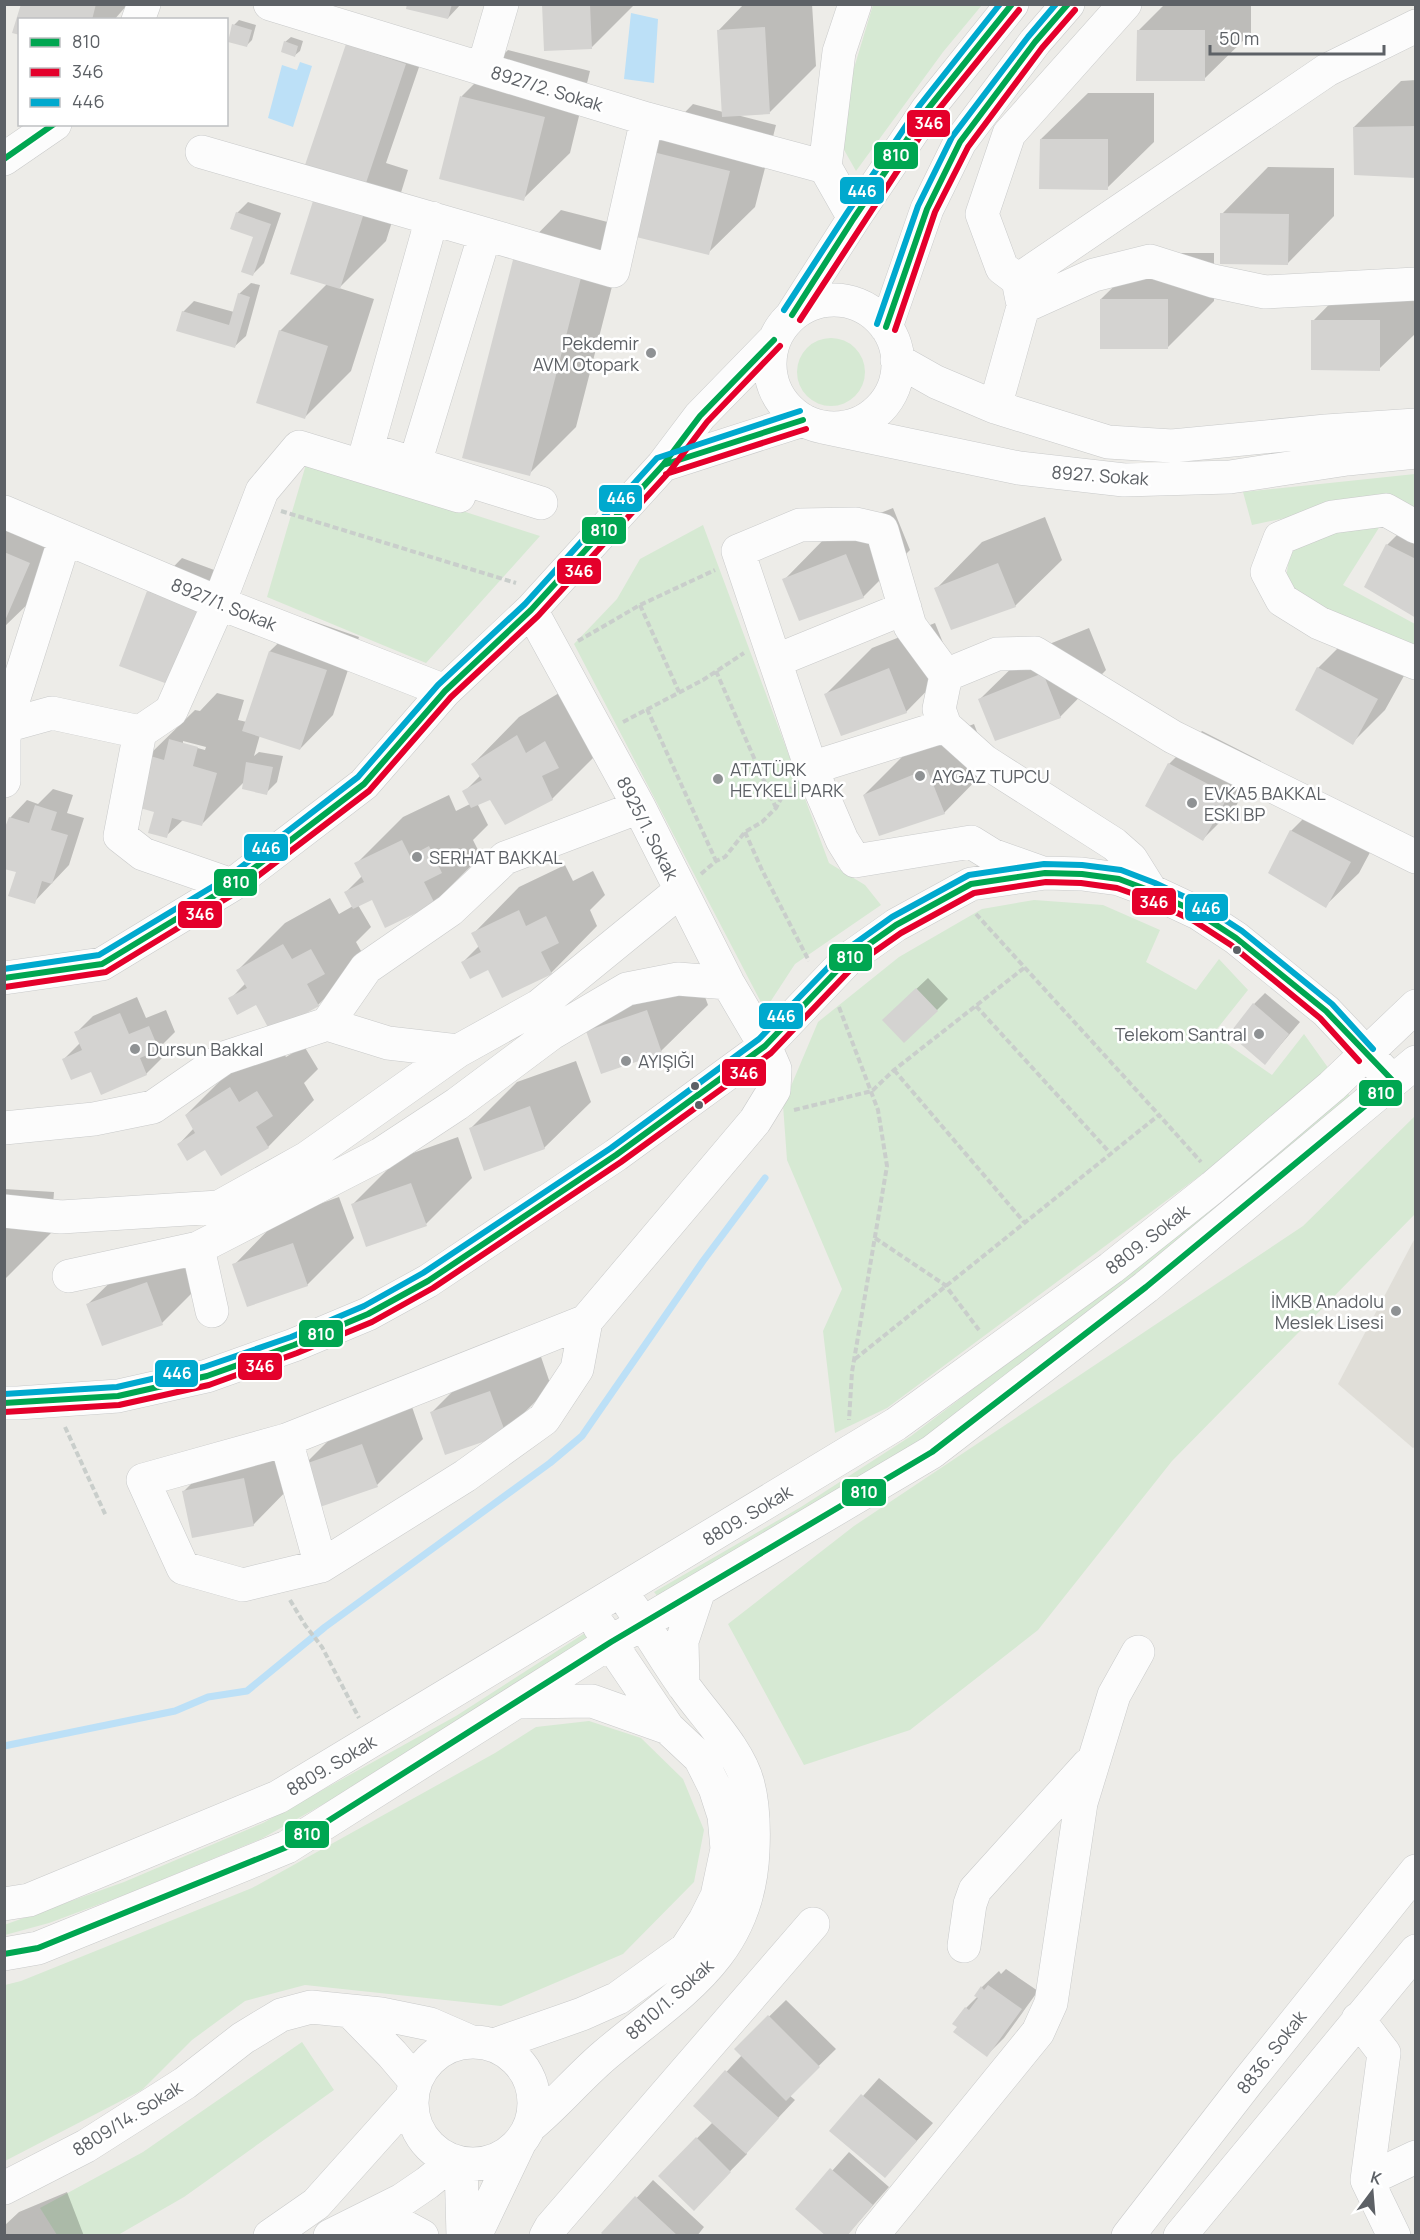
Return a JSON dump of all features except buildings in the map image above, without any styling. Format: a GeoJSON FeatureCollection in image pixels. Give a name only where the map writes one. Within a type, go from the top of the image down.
{"type":"FeatureCollection","features":[{"type":"Feature","properties":{"kind":"street","name":"8927/2. Sokak"},"geometry":{"type":"LineString","coordinates":[[270,4],[647,119],[825,167]]}},
{"type":"Feature","properties":{"kind":"street"},"geometry":{"type":"LineString","coordinates":[[483,69],[502,4]]}},
{"type":"Feature","properties":{"kind":"street"},"geometry":{"type":"LineString","coordinates":[[854,218],[825,167],[839,52],[855,4]]}},
{"type":"Feature","properties":{"kind":"street"},"geometry":{"type":"LineString","coordinates":[[813,423],[787,407],[776,390],[770,370],[771,350],[854,218],[927,110],[1012,4]]}},
{"type":"Feature","properties":{"kind":"street"},"geometry":{"type":"LineString","coordinates":[[886,327],[927,209],[960,142],[1035,42],[1068,4]]}},
{"type":"Feature","properties":{"kind":"street"},"geometry":{"type":"LineString","coordinates":[[1020,294],[1002,268],[982,214],[1009,134],[1125,4]]}},
{"type":"Feature","properties":{"kind":"street"},"geometry":{"type":"LineString","coordinates":[[995,407],[1020,294],[1327,70],[1416,26]]}},
{"type":"Feature","properties":{"kind":"street"},"geometry":{"type":"LineString","coordinates":[[202,152],[613,271],[647,119]]}},
{"type":"Feature","properties":{"kind":"street"},"geometry":{"type":"LineString","coordinates":[[4,159],[52,126]]}},
{"type":"Feature","properties":{"kind":"street"},"geometry":{"type":"LineString","coordinates":[[432,219],[367,449],[541,503]]}},
{"type":"Feature","properties":{"kind":"street"},"geometry":{"type":"LineString","coordinates":[[415,464],[485,234]]}},
{"type":"Feature","properties":{"kind":"street"},"geometry":{"type":"LineString","coordinates":[[1020,294],[1150,261],[1213,280],[1265,292],[1416,284]]}},
{"type":"Feature","properties":{"kind":"street"},"geometry":{"type":"LineString","coordinates":[[4,978],[102,964],[232,885],[364,784],[523,596],[663,465],[700,416],[783,328],[811,304],[832,300],[853,302],[872,312],[886,327],[896,347],[898,369],[892,390],[880,407],[864,420],[844,427],[813,423],[663,465]]}},
{"type":"Feature","properties":{"kind":"street","name":"8927. Sokak"},"geometry":{"type":"LineString","coordinates":[[897,360],[936,382],[995,407],[1108,442],[1172,446],[1326,430],[1416,425]]}},
{"type":"Feature","properties":{"kind":"street","name":"8927. Sokak"},"geometry":{"type":"LineString","coordinates":[[813,423],[1019,468],[1124,480],[1230,477],[1347,459],[1416,452]]}},
{"type":"Feature","properties":{"kind":"street"},"geometry":{"type":"LineString","coordinates":[[232,885],[143,854],[120,836],[140,732],[171,711],[219,603],[261,491],[299,447],[459,496],[463,479]]}},
{"type":"Feature","properties":{"kind":"street"},"geometry":{"type":"LineString","coordinates":[[1416,526],[1386,510],[1332,517],[1280,538],[1267,572],[1282,600],[1319,623],[1416,663]]}},
{"type":"Feature","properties":{"kind":"street","name":"8927/1. Sokak"},"geometry":{"type":"LineString","coordinates":[[4,512],[219,603],[445,691]]}},
{"type":"Feature","properties":{"kind":"street"},"geometry":{"type":"LineString","coordinates":[[1045,873],[992,855],[971,842],[855,861],[805,776],[760,656],[738,551],[800,525],[856,524],[882,530],[910,626],[946,675],[939,709],[945,726],[984,761],[1114,844],[1131,859],[1151,891]]}},
{"type":"Feature","properties":{"kind":"street"},"geometry":{"type":"LineString","coordinates":[[4,781],[5,726],[65,538]]}},
{"type":"Feature","properties":{"kind":"street","name":"8925/1. Sokak"},"geometry":{"type":"LineString","coordinates":[[523,596],[639,807],[689,883],[728,983],[765,1046],[775,1069],[774,1090],[755,1121],[586,1321]]}},
{"type":"Feature","properties":{"kind":"street"},"geometry":{"type":"LineString","coordinates":[[760,656],[905,608]]}},
{"type":"Feature","properties":{"kind":"street"},"geometry":{"type":"LineString","coordinates":[[946,675],[997,654],[1035,653],[1173,737],[1416,857]]}},
{"type":"Feature","properties":{"kind":"street"},"geometry":{"type":"LineString","coordinates":[[5,726],[52,713],[140,732]]}},
{"type":"Feature","properties":{"kind":"street"},"geometry":{"type":"LineString","coordinates":[[805,776],[945,726]]}},
{"type":"Feature","properties":{"kind":"street"},"geometry":{"type":"LineString","coordinates":[[327,1024],[366,968],[450,910],[505,858],[639,807]]}},
{"type":"Feature","properties":{"kind":"street"},"geometry":{"type":"LineString","coordinates":[[4,1402],[118,1396],[207,1376],[294,1345],[368,1314],[428,1281],[616,1155],[765,1046],[848,958],[897,925],[971,884],[1045,873],[1082,874],[1119,879],[1151,891],[1198,913],[1236,938],[1326,1011],[1366,1055],[1405,1072]]}},
{"type":"Feature","properties":{"kind":"street"},"geometry":{"type":"LineString","coordinates":[[4,1210],[61,1217],[219,1207],[307,1158],[458,1051],[539,1006],[689,883]]}},
{"type":"Feature","properties":{"kind":"street"},"geometry":{"type":"LineString","coordinates":[[69,1276],[198,1248],[381,1154],[457,1104],[552,1033],[627,988],[678,979],[728,983]]}},
{"type":"Feature","properties":{"kind":"street","name":"8809. Sokak"},"geometry":{"type":"LineString","coordinates":[[4,1904],[29,1900],[278,1797],[896,1424],[1111,1268],[1213,1187],[1366,1055],[1416,1006]]}},
{"type":"Feature","properties":{"kind":"street"},"geometry":{"type":"LineString","coordinates":[[4,1128],[94,1119],[153,1107],[224,1059],[327,1024],[388,1043],[458,1051]]}},
{"type":"Feature","properties":{"kind":"street","name":"8809. Sokak"},"geometry":{"type":"LineString","coordinates":[[4,1954],[38,1948],[287,1847],[611,1642],[932,1452],[1146,1287],[1405,1072]]}},
{"type":"Feature","properties":{"kind":"street"},"geometry":{"type":"LineString","coordinates":[[198,1248],[212,1311]]}},
{"type":"Feature","properties":{"kind":"street"},"geometry":{"type":"LineString","coordinates":[[586,1321],[577,1369],[544,1419],[465,1476],[321,1566],[243,1585],[183,1568],[143,1480],[286,1440],[586,1321]]}},
{"type":"Feature","properties":{"kind":"street"},"geometry":{"type":"LineString","coordinates":[[286,1440],[321,1566]]}},
{"type":"Feature","properties":{"kind":"street"},"geometry":{"type":"LineString","coordinates":[[683,1685],[682,1641],[699,1590]]}},
{"type":"Feature","properties":{"kind":"street","name":"8810/1. Sokak"},"geometry":{"type":"LineString","coordinates":[[525,2135],[602,2058],[702,1974],[724,1947],[742,1913],[752,1872],[755,1820],[748,1782],[728,1743],[683,1685],[644,1623],[620,1592]]}},
{"type":"Feature","properties":{"kind":"street","name":"8810/1. Sokak"},"geometry":{"type":"LineString","coordinates":[[481,2043],[582,2014],[618,1998],[686,1949],[717,1896],[727,1848],[724,1816],[715,1788],[700,1758],[668,1728],[611,1642],[587,1612]]}},
{"type":"Feature","properties":{"kind":"street"},"geometry":{"type":"LineString","coordinates":[[872,2235],[1038,2032],[1051,2003],[1081,1803],[1114,1695],[1138,1652]]}},
{"type":"Feature","properties":{"kind":"street"},"geometry":{"type":"LineString","coordinates":[[519,1702],[592,1701],[668,1728]]}},
{"type":"Feature","properties":{"kind":"street"},"geometry":{"type":"LineString","coordinates":[[964,1946],[970,1904],[975,1890],[1095,1757]]}},
{"type":"Feature","properties":{"kind":"street","name":"8836. Sokak"},"geometry":{"type":"LineString","coordinates":[[1128,2235],[1416,1871]]}},
{"type":"Feature","properties":{"kind":"street"},"geometry":{"type":"LineString","coordinates":[[546,2235],[813,1924]]}},
{"type":"Feature","properties":{"kind":"street"},"geometry":{"type":"LineString","coordinates":[[1180,2235],[1416,1951]]}},
{"type":"Feature","properties":{"kind":"street","name":"8809/14. Sokak"},"geometry":{"type":"LineString","coordinates":[[4,2188],[86,2146],[185,2083],[243,2038],[281,2015],[311,2007],[381,2014],[430,2024],[481,2043]]}},
{"type":"Feature","properties":{"kind":"street"},"geometry":{"type":"LineString","coordinates":[[350,2011],[392,2054],[413,2090],[412,2114],[422,2137],[439,2154],[457,2162],[487,2163],[500,2158],[525,2135]]}},
{"type":"Feature","properties":{"kind":"street"},"geometry":{"type":"LineString","coordinates":[[1359,2019],[1384,2053],[1367,2180],[1394,2235]]}},
{"type":"Feature","properties":{"kind":"street"},"geometry":{"type":"LineString","coordinates":[[270,2235],[316,2204],[413,2090],[431,2058],[442,2049],[481,2043],[515,2059],[529,2079],[534,2095],[534,2111],[525,2135],[475,2235]]}},
{"type":"Feature","properties":{"kind":"street"},"geometry":{"type":"LineString","coordinates":[[1367,2180],[1416,2157]]}},
{"type":"Feature","properties":{"kind":"street"},"geometry":{"type":"LineString","coordinates":[[340,2230],[402,2200],[457,2162]]}},
{"type":"Feature","properties":{"kind":"street"},"geometry":{"type":"LineString","coordinates":[[457,2162],[463,2235]]}},
{"type":"Feature","properties":{"kind":"street"},"geometry":{"type":"LineString","coordinates":[[340,2230],[376,2223],[398,2223],[422,2235]]}},
{"type":"Feature","properties":{"kind":"path"},"geometry":{"type":"LineString","coordinates":[[257,503],[523,596]]}},
{"type":"Feature","properties":{"kind":"path"},"geometry":{"type":"LineString","coordinates":[[575,643],[640,605],[724,566]]}},
{"type":"Feature","properties":{"kind":"path"},"geometry":{"type":"LineString","coordinates":[[640,605],[679,692]]}},
{"type":"Feature","properties":{"kind":"path"},"geometry":{"type":"LineString","coordinates":[[618,724],[716,671],[760,656]]}},
{"type":"Feature","properties":{"kind":"path"},"geometry":{"type":"LineString","coordinates":[[716,671],[776,808]]}},
{"type":"Feature","properties":{"kind":"path"},"geometry":{"type":"LineString","coordinates":[[647,709],[716,861]]}},
{"type":"Feature","properties":{"kind":"path"},"geometry":{"type":"LineString","coordinates":[[689,883],[716,861],[725,857],[745,832],[762,822],[776,808],[784,793],[805,776]]}},
{"type":"Feature","properties":{"kind":"path"},"geometry":{"type":"LineString","coordinates":[[745,832],[810,962]]}},
{"type":"Feature","properties":{"kind":"path"},"geometry":{"type":"LineString","coordinates":[[975,913],[1208,1171]]}},
{"type":"Feature","properties":{"kind":"path"},"geometry":{"type":"LineString","coordinates":[[784,1112],[872,1091],[894,1070],[1024,968]]}},
{"type":"Feature","properties":{"kind":"path"},"geometry":{"type":"LineString","coordinates":[[838,1005],[878,1110],[887,1167],[855,1359],[849,1423]]}},
{"type":"Feature","properties":{"kind":"path"},"geometry":{"type":"LineString","coordinates":[[976,1005],[1111,1154]]}},
{"type":"Feature","properties":{"kind":"path"},"geometry":{"type":"LineString","coordinates":[[894,1070],[1024,1222]]}},
{"type":"Feature","properties":{"kind":"path"},"geometry":{"type":"LineString","coordinates":[[855,1359],[1158,1115]]}},
{"type":"Feature","properties":{"kind":"path"},"geometry":{"type":"LineString","coordinates":[[875,1238],[945,1285],[985,1338]]}},
{"type":"Feature","properties":{"kind":"path"},"geometry":{"type":"LineString","coordinates":[[64,1424],[106,1516]]}},
{"type":"Feature","properties":{"kind":"path"},"geometry":{"type":"LineString","coordinates":[[305,1625],[322,1647],[362,1724]]}},
{"type":"Feature","properties":{"kind":"shaded area","name":"İMKB Anadolu Meslek Lisesi"},"geometry":{"type":"Polygon","coordinates":[[[1415,1238],[1416,1446],[1413,1448],[1338,1384],[1415,1238]]]}},
{"type":"Feature","properties":{"kind":"green space"},"geometry":{"type":"Polygon","coordinates":[[[873,5],[982,5],[943,52],[856,171],[843,148],[842,108],[873,5]]]}},
{"type":"Feature","properties":{"kind":"green space"},"geometry":{"type":"Polygon","coordinates":[[[824,338],[838,338],[850,343],[860,353],[865,372],[860,391],[850,401],[838,406],[824,406],[812,401],[802,391],[797,379],[797,365],[802,353],[812,343],[824,338]]]}},
{"type":"Feature","properties":{"kind":"green space"},"geometry":{"type":"Polygon","coordinates":[[[307,461],[540,536],[426,663],[267,597],[307,461]]]}},
{"type":"Feature","properties":{"kind":"green space"},"geometry":{"type":"Polygon","coordinates":[[[1415,474],[1415,510],[1389,496],[1252,525],[1243,492],[1415,474]]]}},
{"type":"Feature","properties":{"kind":"green space"},"geometry":{"type":"Polygon","coordinates":[[[1382,523],[1343,585],[1415,624],[1415,652],[1321,608],[1298,594],[1286,578],[1290,552],[1323,530],[1382,523]]]}},
{"type":"Feature","properties":{"kind":"green space"},"geometry":{"type":"Polygon","coordinates":[[[703,525],[829,863],[865,885],[881,905],[795,964],[765,1010],[574,644],[617,599],[640,559],[703,525]]]}},
{"type":"Feature","properties":{"kind":"green space"},"geometry":{"type":"Polygon","coordinates":[[[1034,900],[1103,905],[1160,930],[1146,962],[1196,990],[1219,959],[1248,990],[1213,1034],[1272,1075],[1304,1034],[1329,1069],[1217,1163],[887,1408],[835,1433],[823,1331],[842,1289],[787,1160],[783,1105],[818,1022],[899,957],[982,909],[1034,900]]]}},
{"type":"Feature","properties":{"kind":"green space"},"geometry":{"type":"Polygon","coordinates":[[[1346,1091],[1353,1100],[1269,1173],[911,1449],[659,1598],[654,1592],[801,1507],[911,1436],[1022,1352],[1346,1091]]]}},
{"type":"Feature","properties":{"kind":"green space"},"geometry":{"type":"Polygon","coordinates":[[[1415,1116],[1415,1214],[1172,1461],[1038,1630],[910,1730],[804,1765],[728,1624],[854,1526],[1303,1226],[1415,1116]]]}},
{"type":"Feature","properties":{"kind":"green space"},"geometry":{"type":"Polygon","coordinates":[[[585,1633],[590,1638],[329,1801],[261,1839],[127,1894],[49,1923],[5,1935],[4,1925],[124,1882],[263,1823],[456,1716],[585,1633]]]}},
{"type":"Feature","properties":{"kind":"green space"},"geometry":{"type":"Polygon","coordinates":[[[589,1721],[641,1738],[683,1779],[704,1830],[694,1882],[623,1954],[501,2006],[305,1985],[245,2001],[192,2040],[142,2090],[5,2161],[5,1985],[21,1981],[252,1888],[495,1753],[536,1727],[589,1721]]]}},
{"type":"Feature","properties":{"kind":"green space"},"geometry":{"type":"Polygon","coordinates":[[[302,2042],[334,2090],[184,2197],[118,2235],[57,2235],[40,2208],[143,2152],[302,2042]]]}},
{"type":"Feature","properties":{"kind":"water"},"geometry":{"type":"Polygon","coordinates":[[[631,13],[658,19],[654,83],[624,79],[631,13]]]}},
{"type":"Feature","properties":{"kind":"water"},"geometry":{"type":"Polygon","coordinates":[[[300,62],[312,66],[293,127],[268,118],[282,65],[297,70],[300,62]]]}},
{"type":"Feature","properties":{"kind":"waterway"},"geometry":{"type":"LineString","coordinates":[[4,1746],[175,1711],[208,1697],[247,1691],[325,1627],[550,1463],[582,1436],[703,1261],[765,1178]]}},
{"type":"Feature","properties":{"kind":"transit line","name":"446"},"geometry":{"type":"LineString","coordinates":[[784,310],[920,105],[1000,4]]}},
{"type":"Feature","properties":{"kind":"transit line","name":"810"},"geometry":{"type":"LineString","coordinates":[[792,315],[927,110],[1012,4]]}},
{"type":"Feature","properties":{"kind":"transit line","name":"446"},"geometry":{"type":"LineString","coordinates":[[877,324],[918,206],[952,137],[1056,4]]}},
{"type":"Feature","properties":{"kind":"transit line","name":"810"},"geometry":{"type":"LineString","coordinates":[[886,327],[927,209],[960,142],[1035,42],[1068,4]]}},
{"type":"Feature","properties":{"kind":"transit line","name":"346"},"geometry":{"type":"LineString","coordinates":[[800,320],[934,115],[1019,10]]}},
{"type":"Feature","properties":{"kind":"transit line","name":"346"},"geometry":{"type":"LineString","coordinates":[[895,330],[935,212],[968,147],[1042,48],[1075,10]]}},
{"type":"Feature","properties":{"kind":"transit line","name":"810"},"geometry":{"type":"LineString","coordinates":[[4,159],[51,126]]}},
{"type":"Feature","properties":{"kind":"transit line","name":"810"},"geometry":{"type":"LineString","coordinates":[[4,978],[102,964],[232,885],[364,784],[445,691],[531,610],[663,465],[700,416],[774,340]]}},
{"type":"Feature","properties":{"kind":"transit line","name":"346"},"geometry":{"type":"LineString","coordinates":[[5,987],[106,972],[237,892],[369,791],[451,697],[538,616],[670,471],[707,422],[780,346]]}},
{"type":"Feature","properties":{"kind":"transit line","name":"446"},"geometry":{"type":"LineString","coordinates":[[4,969],[99,955],[227,878],[358,777],[438,685],[525,604],[657,458],[800,411]]}},
{"type":"Feature","properties":{"kind":"transit line","name":"810"},"geometry":{"type":"LineString","coordinates":[[663,465],[803,420]]}},
{"type":"Feature","properties":{"kind":"transit line","name":"346"},"geometry":{"type":"LineString","coordinates":[[666,474],[806,429]]}},
{"type":"Feature","properties":{"kind":"transit line","name":"446"},"geometry":{"type":"LineString","coordinates":[[4,1394],[117,1387],[204,1367],[291,1337],[364,1306],[423,1273],[611,1148],[759,1039],[843,952],[892,917],[969,875],[1044,864],[1082,865],[1121,870],[1155,883],[1202,905],[1242,931],[1332,1004],[1373,1049]]}},
{"type":"Feature","properties":{"kind":"transit line","name":"810"},"geometry":{"type":"LineString","coordinates":[[4,1403],[118,1396],[207,1376],[294,1345],[368,1314],[428,1281],[616,1155],[765,1046],[848,959],[896,925],[971,884],[1045,873],[1082,874],[1119,879],[1151,891],[1198,913],[1236,938],[1326,1011],[1394,1082],[1146,1287],[932,1452],[611,1642],[287,1847],[38,1948],[4,1954]]}},
{"type":"Feature","properties":{"kind":"transit line","name":"346"},"geometry":{"type":"LineString","coordinates":[[4,1412],[119,1405],[209,1385],[297,1353],[372,1322],[433,1288],[621,1162],[771,1053],[854,966],[901,933],[974,893],[1046,882],[1081,883],[1117,888],[1148,899],[1194,921],[1231,945],[1320,1018],[1359,1061]]}},
{"type":"Feature","properties":{"kind":"place","name":"Pekdemir AVM Otopark"},"geometry":{"type":"Point","coordinates":[651,353]}},
{"type":"Feature","properties":{"kind":"place","name":"AYGAZ TUPCU"},"geometry":{"type":"Point","coordinates":[920,776]}},
{"type":"Feature","properties":{"kind":"place","name":"ATATÜRK HEYKELİ PARK"},"geometry":{"type":"Point","coordinates":[718,779]}},
{"type":"Feature","properties":{"kind":"place","name":"EVKA5 BAKKAL ESKI BP"},"geometry":{"type":"Point","coordinates":[1192,803]}},
{"type":"Feature","properties":{"kind":"place","name":"SERHAT BAKKAL"},"geometry":{"type":"Point","coordinates":[417,857]}},
{"type":"Feature","properties":{"kind":"place","name":"Telekom Santral"},"geometry":{"type":"Point","coordinates":[1259,1034]}},
{"type":"Feature","properties":{"kind":"place","name":"Dursun Bakkal"},"geometry":{"type":"Point","coordinates":[135,1049]}},
{"type":"Feature","properties":{"kind":"place","name":"AYIŞIĞI"},"geometry":{"type":"Point","coordinates":[626,1061]}},
{"type":"Feature","properties":{"kind":"place","name":"İMKB Anadolu Meslek Lisesi"},"geometry":{"type":"Point","coordinates":[1396,1311]}}]}
